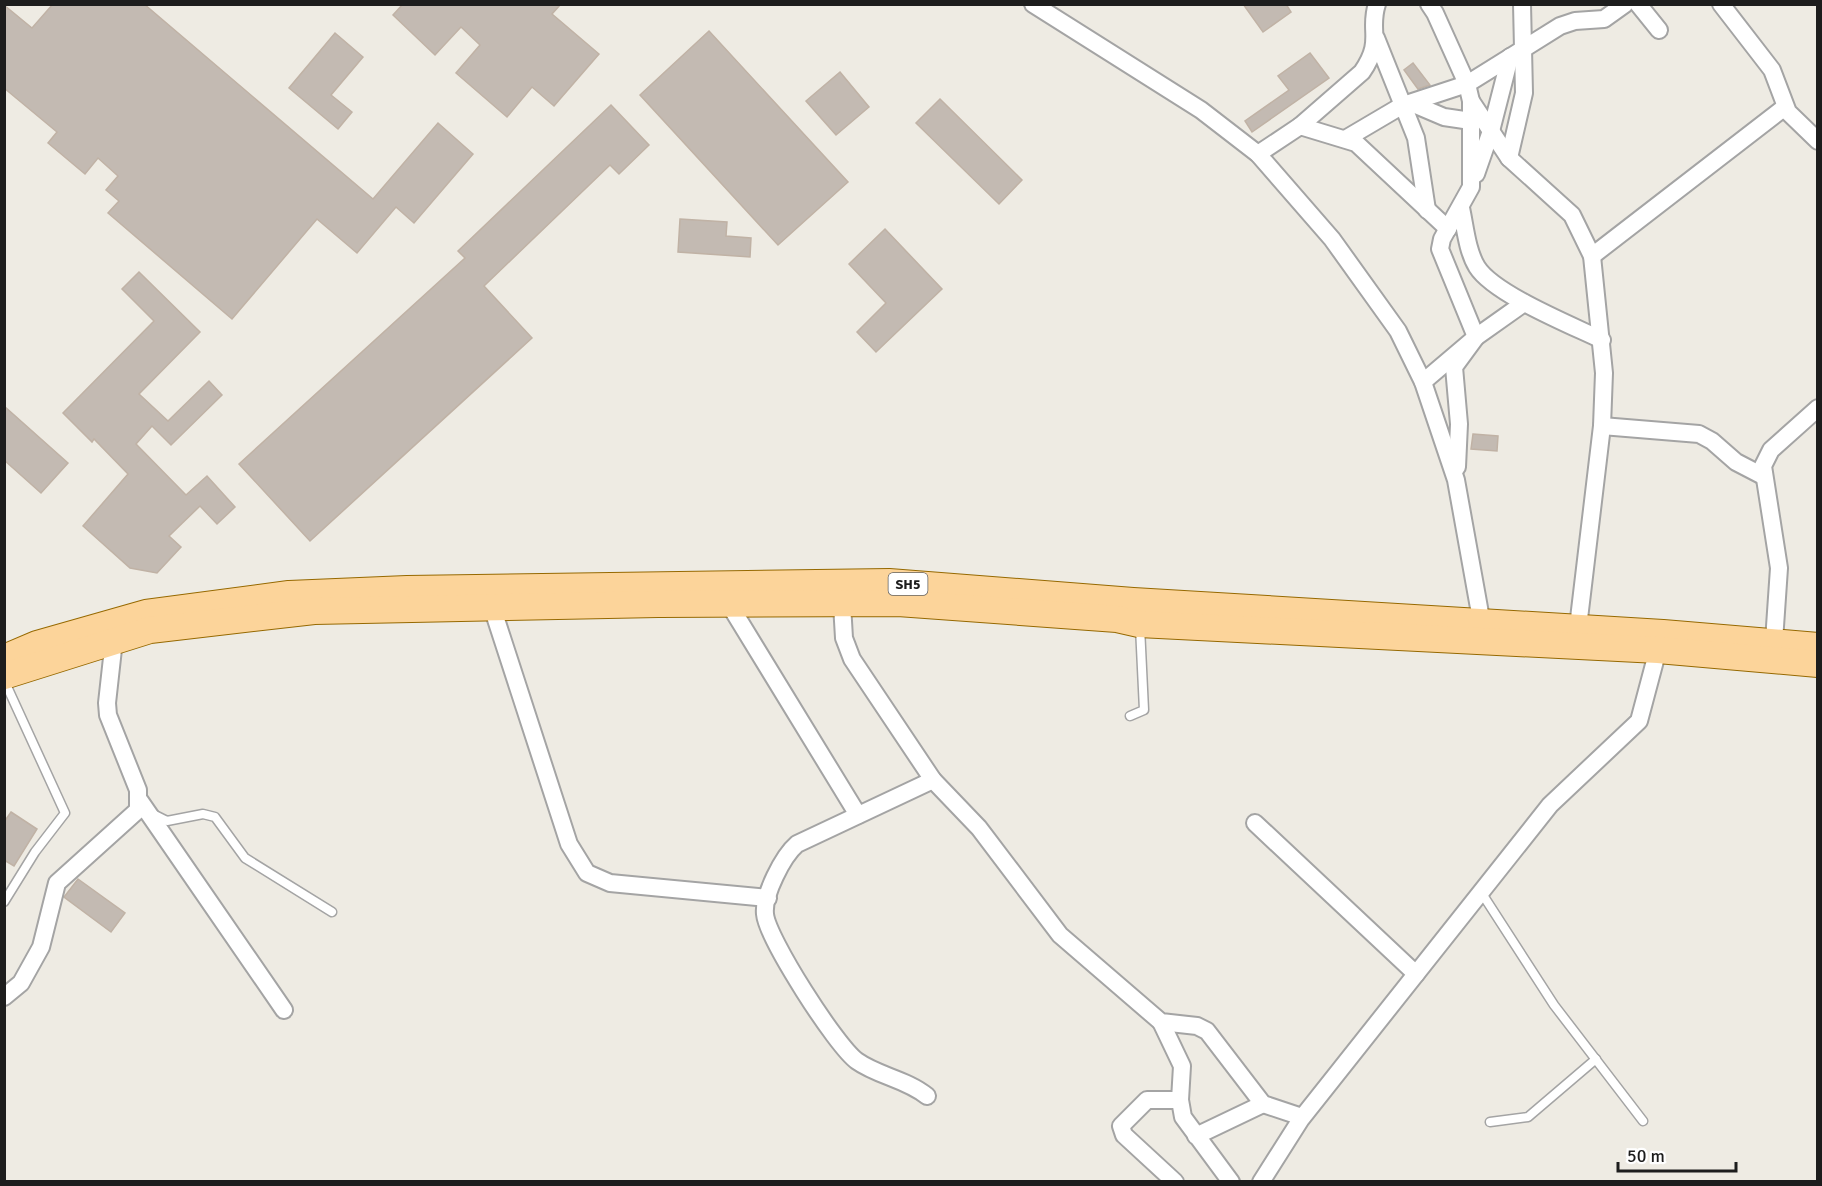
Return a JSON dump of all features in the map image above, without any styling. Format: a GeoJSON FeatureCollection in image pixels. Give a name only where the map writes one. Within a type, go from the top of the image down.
{"type":"FeatureCollection","features":[{"type":"Feature","properties":{"kind":"main road","name":"SH5"},"geometry":{"type":"LineString","coordinates":[[4,676],[150,630],[391,600],[889,582],[1483,631],[1661,641],[1774,641],[1818,646]]}},
{"type":"Feature","properties":{"kind":"main road","name":"SH5"},"geometry":{"type":"LineString","coordinates":[[4,658],[37,645],[146,613],[289,594],[492,608],[906,604],[1117,619],[1139,624],[1483,631],[1578,627],[1818,664]]}},
{"type":"Feature","properties":{"kind":"street"},"geometry":{"type":"LineString","coordinates":[[1033,4],[1201,110],[1258,154],[1332,238],[1398,331],[1423,381],[1456,480],[1483,631]]}},
{"type":"Feature","properties":{"kind":"street"},"geometry":{"type":"LineString","coordinates":[[1258,154],[1300,126],[1362,72],[1374,51],[1377,4]]}},
{"type":"Feature","properties":{"kind":"street"},"geometry":{"type":"LineString","coordinates":[[1429,4],[1436,13],[1467,84],[1471,101],[1471,187]]}},
{"type":"Feature","properties":{"kind":"street"},"geometry":{"type":"LineString","coordinates":[[1476,337],[1440,249],[1471,187],[1491,131],[1517,53],[1522,4]]}},
{"type":"Feature","properties":{"kind":"street"},"geometry":{"type":"LineString","coordinates":[[1347,138],[1407,104],[1467,84],[1566,22],[1604,19],[1625,4]]}},
{"type":"Feature","properties":{"kind":"street"},"geometry":{"type":"LineString","coordinates":[[1638,4],[1659,30]]}},
{"type":"Feature","properties":{"kind":"street"},"geometry":{"type":"LineString","coordinates":[[1721,4],[1772,70],[1785,106],[1818,141]]}},
{"type":"Feature","properties":{"kind":"street"},"geometry":{"type":"LineString","coordinates":[[1376,38],[1407,104],[1418,147],[1427,210]]}},
{"type":"Feature","properties":{"kind":"street"},"geometry":{"type":"LineString","coordinates":[[1509,158],[1524,93],[1517,53]]}},
{"type":"Feature","properties":{"kind":"street"},"geometry":{"type":"LineString","coordinates":[[1471,101],[1509,158],[1572,215],[1592,256],[1604,363],[1602,426],[1578,627]]}},
{"type":"Feature","properties":{"kind":"street"},"geometry":{"type":"LineString","coordinates":[[1407,104],[1444,117],[1471,121]]}},
{"type":"Feature","properties":{"kind":"street"},"geometry":{"type":"LineString","coordinates":[[1592,256],[1785,106]]}},
{"type":"Feature","properties":{"kind":"street"},"geometry":{"type":"LineString","coordinates":[[1300,126],[1347,138],[1356,143],[1448,229]]}},
{"type":"Feature","properties":{"kind":"street"},"geometry":{"type":"LineString","coordinates":[[1461,208],[1476,266],[1487,277],[1524,303],[1602,340]]}},
{"type":"Feature","properties":{"kind":"street"},"geometry":{"type":"LineString","coordinates":[[1423,381],[1476,337],[1524,303]]}},
{"type":"Feature","properties":{"kind":"street"},"geometry":{"type":"LineString","coordinates":[[1456,480],[1459,434],[1454,367],[1476,337]]}},
{"type":"Feature","properties":{"kind":"street"},"geometry":{"type":"LineString","coordinates":[[1774,641],[1779,568],[1763,466],[1771,450],[1818,408]]}},
{"type":"Feature","properties":{"kind":"street"},"geometry":{"type":"LineString","coordinates":[[1602,426],[1699,434],[1712,441],[1741,466],[1763,476]]}},
{"type":"Feature","properties":{"kind":"street"},"geometry":{"type":"LineString","coordinates":[[729,604],[858,814]]}},
{"type":"Feature","properties":{"kind":"street"},"geometry":{"type":"LineString","coordinates":[[842,604],[844,638],[852,659],[933,780],[979,828],[1060,935],[1161,1022],[1182,1066],[1180,1100],[1183,1117],[1231,1182]]}},
{"type":"Feature","properties":{"kind":"street"},"geometry":{"type":"LineString","coordinates":[[492,608],[569,844],[586,873],[610,883],[768,898]]}},
{"type":"Feature","properties":{"kind":"street"},"geometry":{"type":"LineString","coordinates":[[114,640],[107,703],[108,716],[142,804],[284,1010]]}},
{"type":"Feature","properties":{"kind":"street"},"geometry":{"type":"LineString","coordinates":[[1261,1182],[1302,1117],[1550,805],[1639,721],[1661,641]]}},
{"type":"Feature","properties":{"kind":"street"},"geometry":{"type":"LineString","coordinates":[[927,1096],[909,1083],[863,1065],[846,1052],[818,1015],[773,935],[765,914],[768,898],[781,864],[792,848],[807,838],[933,780]]}},
{"type":"Feature","properties":{"kind":"street"},"geometry":{"type":"LineString","coordinates":[[5,995],[21,983],[40,947],[57,882],[133,817],[142,804]]}},
{"type":"Feature","properties":{"kind":"street"},"geometry":{"type":"LineString","coordinates":[[1255,823],[1416,974]]}},
{"type":"Feature","properties":{"kind":"street"},"geometry":{"type":"LineString","coordinates":[[1161,1022],[1197,1026],[1207,1031],[1263,1104],[1302,1117]]}},
{"type":"Feature","properties":{"kind":"street"},"geometry":{"type":"LineString","coordinates":[[1175,1182],[1124,1135],[1121,1126],[1147,1100],[1180,1100]]}},
{"type":"Feature","properties":{"kind":"street"},"geometry":{"type":"LineString","coordinates":[[1196,1136],[1263,1104]]}},
{"type":"Feature","properties":{"kind":"lane"},"geometry":{"type":"LineString","coordinates":[[1130,716],[1144,710],[1139,624]]}},
{"type":"Feature","properties":{"kind":"lane"},"geometry":{"type":"LineString","coordinates":[[4,680],[65,813],[35,852],[4,902]]}},
{"type":"Feature","properties":{"kind":"lane"},"geometry":{"type":"LineString","coordinates":[[142,804],[167,821],[203,814],[215,817],[245,858],[332,912]]}},
{"type":"Feature","properties":{"kind":"lane"},"geometry":{"type":"LineString","coordinates":[[1481,892],[1550,1000],[1643,1121]]}},
{"type":"Feature","properties":{"kind":"lane"},"geometry":{"type":"LineString","coordinates":[[1490,1122],[1528,1117],[1596,1059]]}},
{"type":"Feature","properties":{"kind":"building"},"geometry":{"type":"Polygon","coordinates":[[[53,4],[144,4],[373,199],[438,123],[473,154],[414,223],[396,207],[357,253],[317,219],[232,319],[108,213],[119,201],[106,190],[118,176],[98,158],[85,174],[48,143],[57,132],[4,88],[4,5],[32,28],[53,4]]]}},
{"type":"Feature","properties":{"kind":"building"},"geometry":{"type":"Polygon","coordinates":[[[403,4],[561,4],[552,14],[599,54],[554,106],[532,87],[507,117],[456,73],[480,45],[461,27],[435,55],[393,15],[403,4]]]}},
{"type":"Feature","properties":{"kind":"building"},"geometry":{"type":"Polygon","coordinates":[[[1243,4],[1286,4],[1291,12],[1263,32],[1243,4]]]}},
{"type":"Feature","properties":{"kind":"building"},"geometry":{"type":"Polygon","coordinates":[[[709,31],[848,182],[778,245],[640,95],[709,31]]]}},
{"type":"Feature","properties":{"kind":"building"},"geometry":{"type":"Polygon","coordinates":[[[335,33],[363,57],[331,95],[352,112],[338,129],[289,88],[335,33]]]}},
{"type":"Feature","properties":{"kind":"building"},"geometry":{"type":"Polygon","coordinates":[[[1310,53],[1329,78],[1252,132],[1245,121],[1289,90],[1278,76],[1310,53]]]}},
{"type":"Feature","properties":{"kind":"building"},"geometry":{"type":"Polygon","coordinates":[[[1413,63],[1430,85],[1418,89],[1404,70],[1413,63]]]}},
{"type":"Feature","properties":{"kind":"building"},"geometry":{"type":"Polygon","coordinates":[[[840,72],[869,107],[836,135],[806,101],[840,72]]]}},
{"type":"Feature","properties":{"kind":"building"},"geometry":{"type":"Polygon","coordinates":[[[940,99],[1022,180],[999,204],[916,123],[940,99]]]}},
{"type":"Feature","properties":{"kind":"building"},"geometry":{"type":"Polygon","coordinates":[[[611,105],[649,145],[619,174],[610,165],[484,286],[532,338],[310,541],[239,464],[465,258],[458,251],[611,105]]]}},
{"type":"Feature","properties":{"kind":"building"},"geometry":{"type":"Polygon","coordinates":[[[680,219],[727,222],[726,236],[751,238],[750,257],[678,252],[680,219]]]}},
{"type":"Feature","properties":{"kind":"building"},"geometry":{"type":"Polygon","coordinates":[[[885,229],[942,289],[876,352],[857,332],[886,303],[849,264],[885,229]]]}},
{"type":"Feature","properties":{"kind":"building"},"geometry":{"type":"Polygon","coordinates":[[[139,272],[200,332],[139,394],[168,421],[209,381],[222,395],[171,445],[152,426],[136,444],[186,495],[207,476],[235,507],[217,524],[200,506],[169,536],[181,547],[157,573],[130,568],[83,526],[128,474],[94,439],[92,442],[63,413],[154,321],[122,289],[139,272]]]}},
{"type":"Feature","properties":{"kind":"building"},"geometry":{"type":"Polygon","coordinates":[[[4,406],[68,463],[41,493],[4,460],[4,406]]]}},
{"type":"Feature","properties":{"kind":"building"},"geometry":{"type":"Polygon","coordinates":[[[1473,434],[1498,436],[1497,451],[1471,449],[1473,434]]]}},
{"type":"Feature","properties":{"kind":"building"},"geometry":{"type":"Polygon","coordinates":[[[11,812],[37,829],[14,866],[4,860],[4,822],[11,812]]]}},
{"type":"Feature","properties":{"kind":"building"},"geometry":{"type":"Polygon","coordinates":[[[78,879],[125,913],[111,932],[64,897],[78,879]]]}}]}
